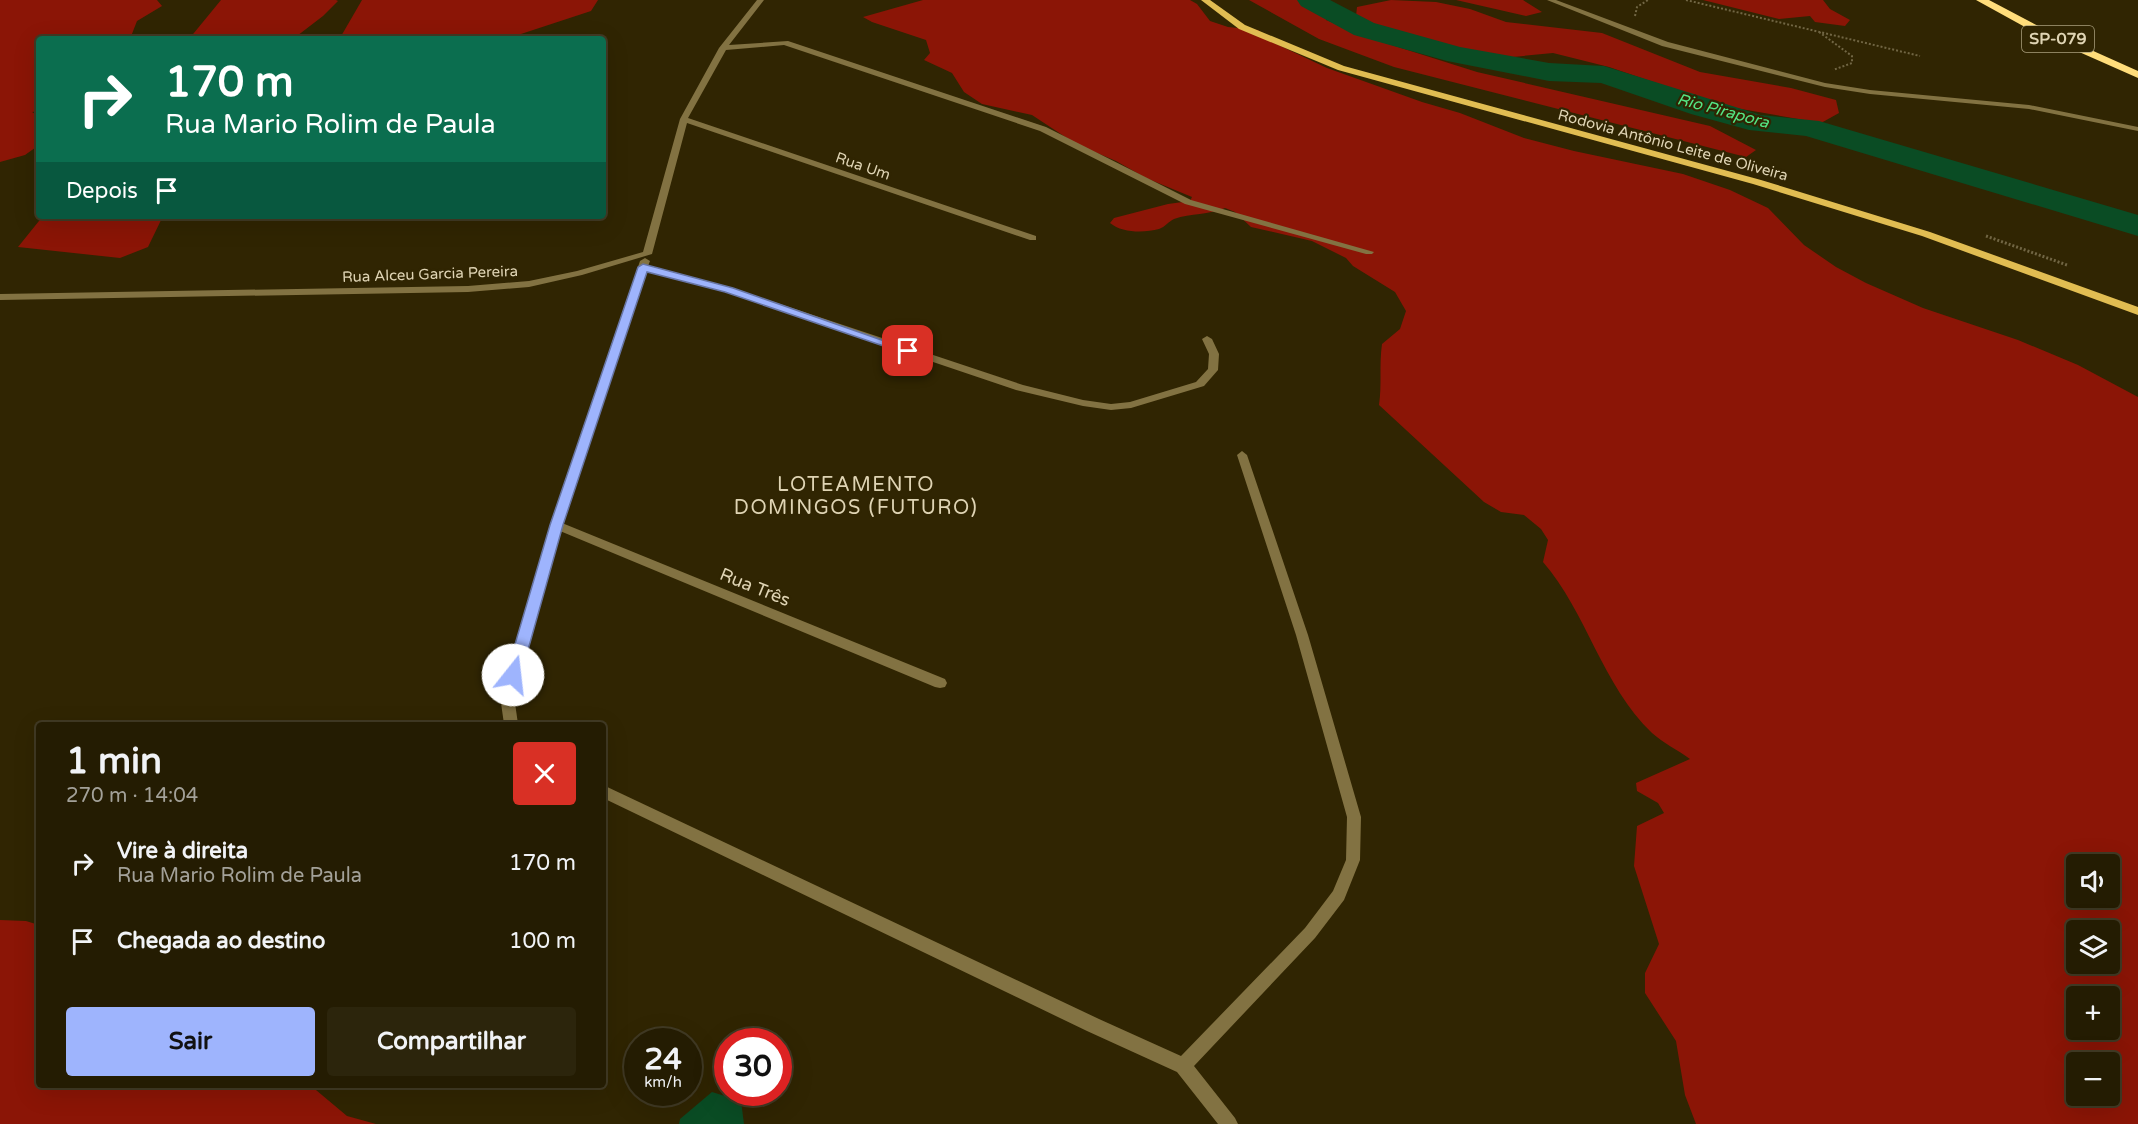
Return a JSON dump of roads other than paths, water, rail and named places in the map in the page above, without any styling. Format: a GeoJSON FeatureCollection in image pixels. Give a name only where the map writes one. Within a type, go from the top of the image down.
{"type":"FeatureCollection","features":[{"type":"Feature","properties":{"kind":"highway","name":"SP-079"},"geometry":{"type":"LineString","coordinates":[[1981,0],[2038,30],[2138,75]]}},
{"type":"Feature","properties":{"kind":"main road","name":"Rodovia Antônio Leite de Oliveira"},"geometry":{"type":"LineString","coordinates":[[1205,0],[1242,27],[1341,68],[1757,182],[1926,234],[2138,311]]}},
{"type":"Feature","properties":{"kind":"street"},"geometry":{"type":"LineString","coordinates":[[511,722],[507,696],[556,525],[643,267],[684,119],[723,48],[761,0]]}},
{"type":"Feature","properties":{"kind":"street"},"geometry":{"type":"LineString","coordinates":[[1550,0],[1665,44],[1825,85],[1870,92],[2029,107],[2100,119],[2138,129]]}},
{"type":"Feature","properties":{"kind":"street"},"geometry":{"type":"LineString","coordinates":[[723,48],[785,43],[1043,129],[1188,202],[1369,252]]}},
{"type":"Feature","properties":{"kind":"street","name":"Rua Um"},"geometry":{"type":"LineString","coordinates":[[684,119],[1033,238]]}},
{"type":"Feature","properties":{"kind":"street","name":"Rua Alceu Garcia Pereira"},"geometry":{"type":"LineString","coordinates":[[0,297],[468,289],[529,284],[647,254]]}},
{"type":"Feature","properties":{"kind":"street"},"geometry":{"type":"LineString","coordinates":[[643,267],[729,290],[1020,388],[1083,403],[1111,406],[1131,405],[1200,384],[1213,370],[1214,354],[1207,339]]}},
{"type":"Feature","properties":{"kind":"street"},"geometry":{"type":"LineString","coordinates":[[1183,1066],[1310,933],[1339,895],[1353,860],[1354,817],[1302,635],[1242,455]]}},
{"type":"Feature","properties":{"kind":"street","name":"Rua Três"},"geometry":{"type":"LineString","coordinates":[[556,525],[940,683]]}},
{"type":"Feature","properties":{"kind":"street"},"geometry":{"type":"LineString","coordinates":[[606,792],[1183,1066],[1229,1124]]}},
{"type":"Feature","properties":{"kind":"waterway","name":"Rio Pirapora"},"geometry":{"type":"LineString","coordinates":[[1310,0],[1364,29],[1457,55],[1549,72],[1604,75],[1702,108],[1760,124],[1808,127],[2138,226]]}},
{"type":"Feature","properties":{"kind":"district","name":"LOTEAMENTO DOMINGOS (FUTURO)"},"geometry":{"type":"Point","coordinates":[856,496]}}]}
